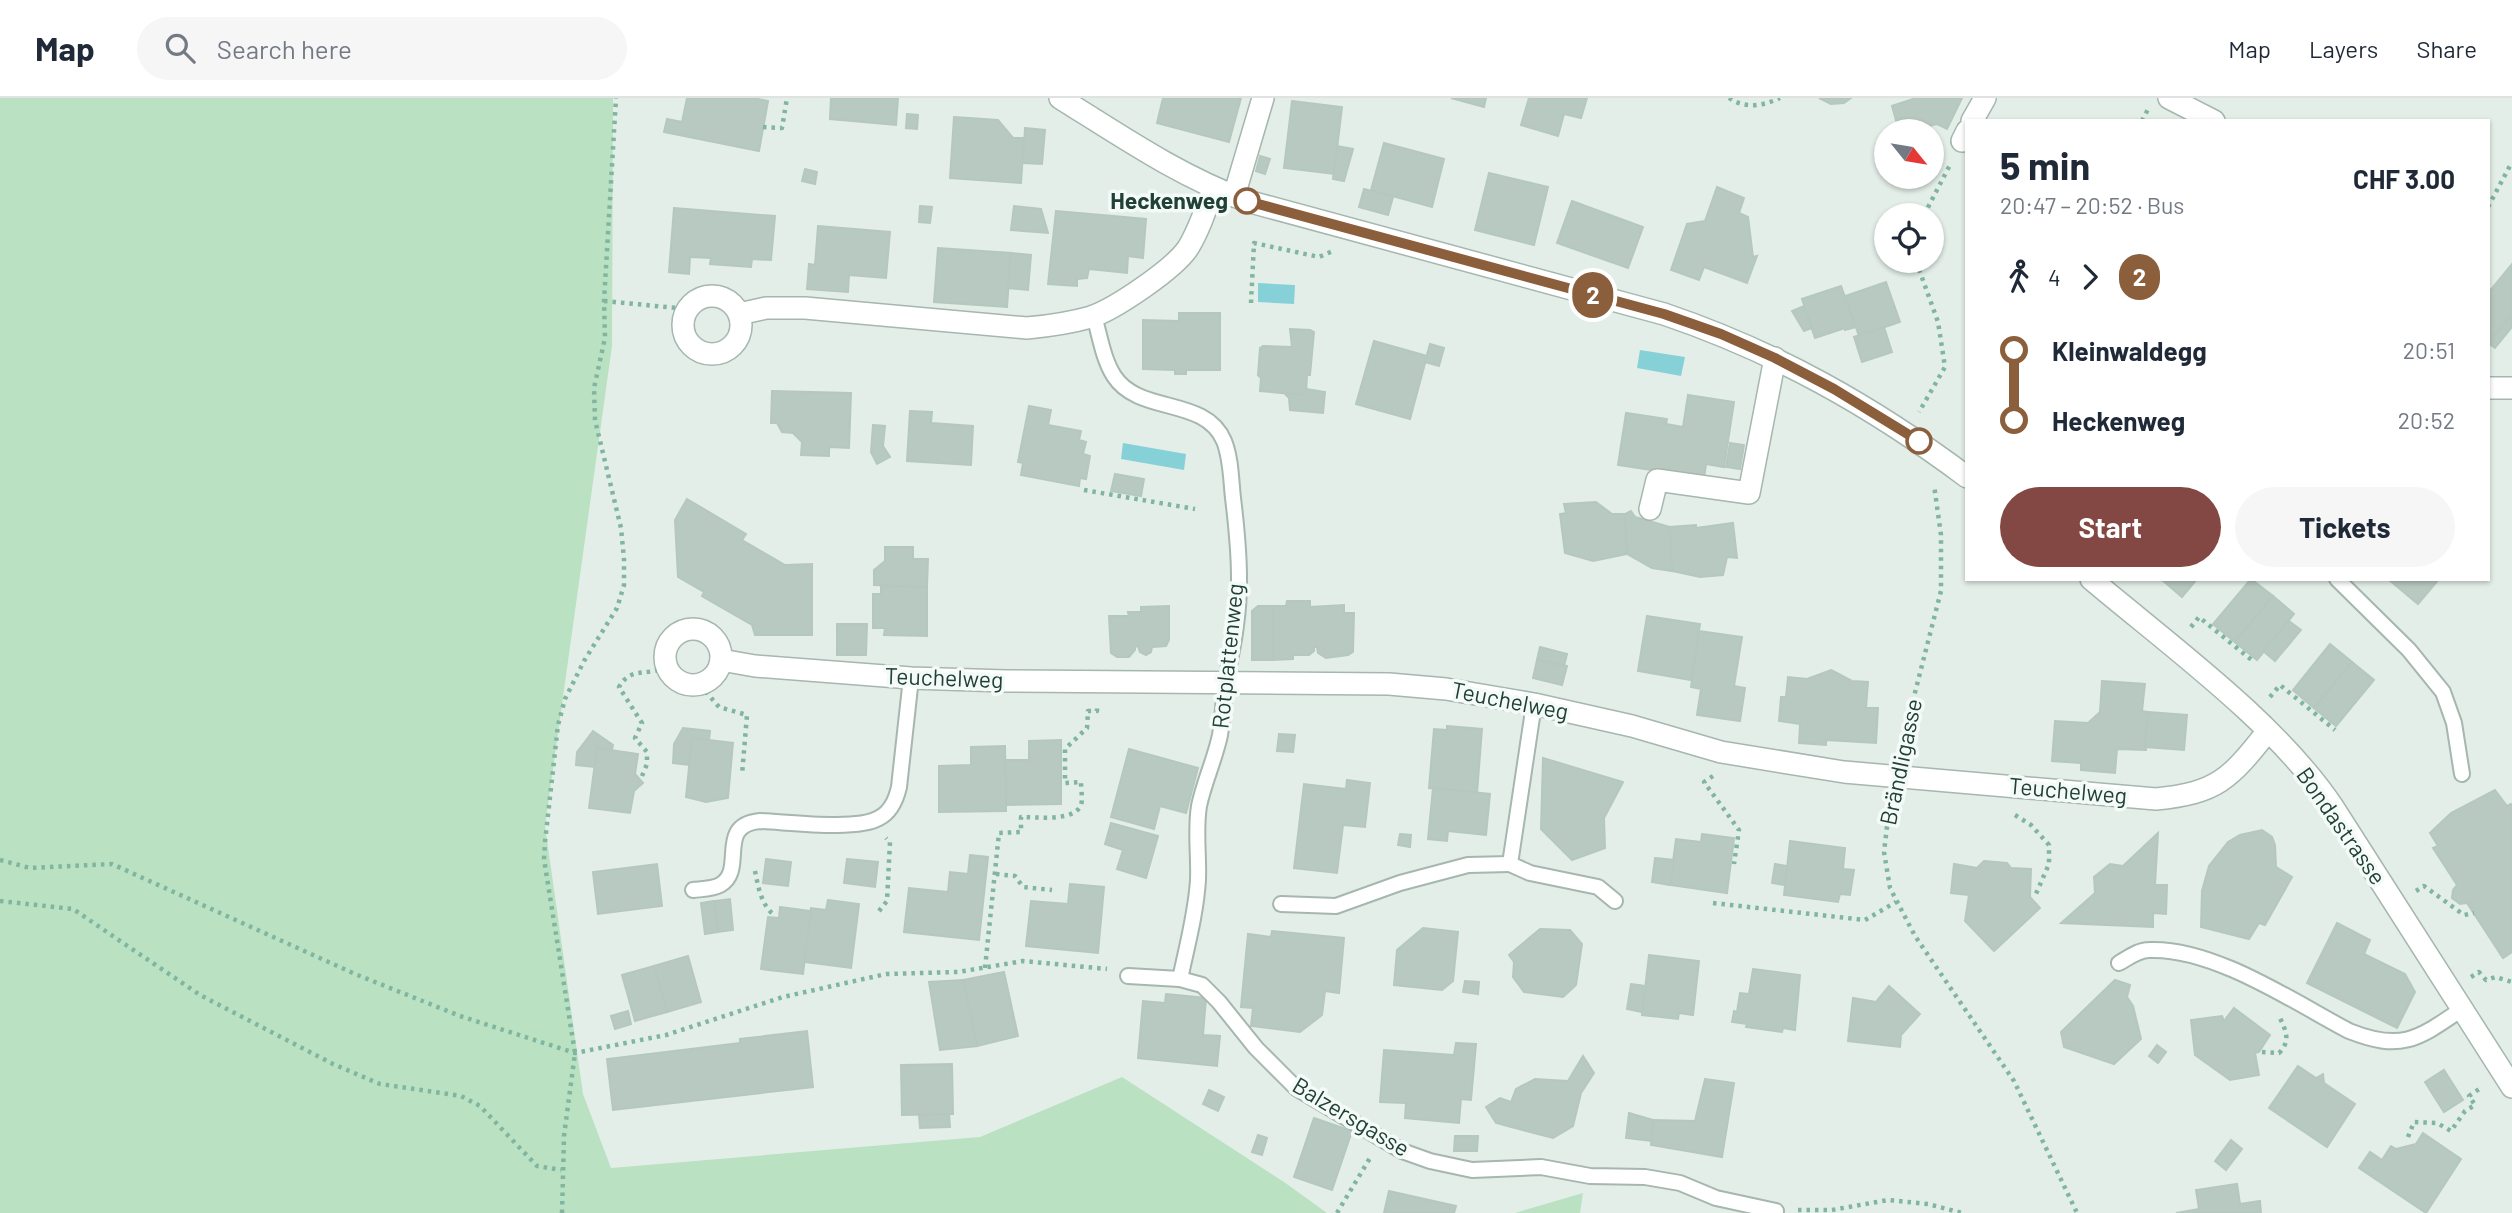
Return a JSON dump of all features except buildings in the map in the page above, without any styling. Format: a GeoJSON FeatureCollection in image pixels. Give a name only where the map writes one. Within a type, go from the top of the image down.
{"type":"FeatureCollection","features":[{"type":"Feature","properties":{"kind":"street"},"geometry":{"type":"LineString","coordinates":[[1060,98],[1160,161],[1213,189],[1664,314],[1721,334],[1834,389],[1919,441],[1965,476]]}},
{"type":"Feature","properties":{"kind":"street"},"geometry":{"type":"LineString","coordinates":[[1234,196],[1263,98]]}},
{"type":"Feature","properties":{"kind":"street"},"geometry":{"type":"LineString","coordinates":[[1973,119],[1984,98]]}},
{"type":"Feature","properties":{"kind":"street"},"geometry":{"type":"LineString","coordinates":[[2169,98],[2210,119]]}},
{"type":"Feature","properties":{"kind":"street"},"geometry":{"type":"LineString","coordinates":[[739,314],[766,308],[806,308],[1027,328],[1058,325],[1094,316],[1171,268],[1197,233],[1213,189]]}},
{"type":"Feature","properties":{"kind":"street"},"geometry":{"type":"LineString","coordinates":[[704,297],[725,299],[739,314],[740,335],[725,351],[704,353],[694,348],[683,330],[687,309],[704,297]]}},
{"type":"Feature","properties":{"kind":"street"},"geometry":{"type":"LineString","coordinates":[[1650,509],[1657,480],[1749,493],[1775,358]]}},
{"type":"Feature","properties":{"kind":"street"},"geometry":{"type":"LineString","coordinates":[[2490,388],[2512,387]]}},
{"type":"Feature","properties":{"kind":"street","name":"Bondastrasse"},"geometry":{"type":"LineString","coordinates":[[2093,581],[2219,686],[2305,772],[2327,799],[2512,1087]]}},
{"type":"Feature","properties":{"kind":"street"},"geometry":{"type":"LineString","coordinates":[[692,629],[710,634],[720,650],[721,660],[714,675],[699,685],[683,684],[676,680],[666,667],[664,658],[669,642],[682,630],[692,629]]}},
{"type":"Feature","properties":{"kind":"street","name":"Teuchelweg"},"geometry":{"type":"LineString","coordinates":[[721,660],[755,666],[911,678],[1389,684],[1446,689],[1534,704],[1632,726],[1721,752],[1844,772],[2156,799],[2185,796],[2208,789],[2238,769],[2267,732]]}},
{"type":"Feature","properties":{"kind":"lane","name":"Rotplattenweg"},"geometry":{"type":"LineString","coordinates":[[1094,316],[1106,360],[1123,387],[1134,395],[1203,417],[1218,431],[1224,440],[1235,520],[1238,565],[1237,622],[1220,733],[1200,804],[1196,830],[1198,880],[1194,915],[1180,979]]}},
{"type":"Feature","properties":{"kind":"lane"},"geometry":{"type":"LineString","coordinates":[[2339,581],[2409,650],[2443,692],[2454,723],[2462,774]]}},
{"type":"Feature","properties":{"kind":"lane"},"geometry":{"type":"LineString","coordinates":[[693,890],[714,887],[726,880],[732,866],[737,833],[747,824],[760,821],[854,824],[872,821],[887,813],[896,797],[911,678]]}},
{"type":"Feature","properties":{"kind":"lane"},"geometry":{"type":"LineString","coordinates":[[1510,864],[1534,704]]}},
{"type":"Feature","properties":{"kind":"lane"},"geometry":{"type":"LineString","coordinates":[[1280,904],[1336,906],[1400,883],[1468,865],[1510,864],[1530,873],[1598,887],[1615,901]]}},
{"type":"Feature","properties":{"kind":"lane"},"geometry":{"type":"LineString","coordinates":[[2119,963],[2147,950],[2176,952],[2214,961],[2349,1031],[2368,1039],[2389,1043],[2413,1039],[2462,1009]]}},
{"type":"Feature","properties":{"kind":"lane","name":"Balzersgasse"},"geometry":{"type":"LineString","coordinates":[[1128,976],[1180,979],[1202,985],[1256,1048],[1296,1088],[1402,1151],[1430,1161],[1472,1170],[1541,1167],[1590,1176],[1645,1177],[1680,1184],[1716,1198],[1776,1211]]}},
{"type":"Feature","properties":{"kind":"path"},"geometry":{"type":"LineString","coordinates":[[562,1213],[561,1170],[575,1053],[544,859],[556,738],[565,699],[617,608],[624,585],[621,528],[595,420],[594,388],[606,338],[604,301],[616,98]]}},
{"type":"Feature","properties":{"kind":"path"},"geometry":{"type":"LineString","coordinates":[[763,127],[782,128],[787,98]]}},
{"type":"Feature","properties":{"kind":"path"},"geometry":{"type":"LineString","coordinates":[[1730,98],[1737,104],[1753,106],[1780,98]]}},
{"type":"Feature","properties":{"kind":"path"},"geometry":{"type":"LineString","coordinates":[[1930,203],[1964,136]]}},
{"type":"Feature","properties":{"kind":"path"},"geometry":{"type":"LineString","coordinates":[[2490,203],[2512,162]]}},
{"type":"Feature","properties":{"kind":"path"},"geometry":{"type":"LineString","coordinates":[[1251,303],[1254,243],[1319,257],[1330,254],[1337,247]]}},
{"type":"Feature","properties":{"kind":"path"},"geometry":{"type":"LineString","coordinates":[[1917,416],[1945,366],[1938,322],[1920,273]]}},
{"type":"Feature","properties":{"kind":"path"},"geometry":{"type":"LineString","coordinates":[[604,301],[687,309]]}},
{"type":"Feature","properties":{"kind":"path","name":"Brändligasse"},"geometry":{"type":"LineString","coordinates":[[1932,473],[1941,536],[1941,591],[1894,776],[1884,852],[1890,888],[1915,936],[2014,1081],[2077,1213]]}},
{"type":"Feature","properties":{"kind":"path"},"geometry":{"type":"LineString","coordinates":[[1084,489],[1195,509]]}},
{"type":"Feature","properties":{"kind":"path"},"geometry":{"type":"LineString","coordinates":[[2191,626],[2199,617],[2254,662]]}},
{"type":"Feature","properties":{"kind":"path"},"geometry":{"type":"LineString","coordinates":[[642,776],[647,764],[647,752],[635,738],[642,723],[619,687],[626,677],[635,673],[653,674],[666,667]]}},
{"type":"Feature","properties":{"kind":"path"},"geometry":{"type":"LineString","coordinates":[[985,968],[999,832],[1021,832],[1021,817],[1068,816],[1082,804],[1082,782],[1065,783],[1065,749],[1087,728],[1088,711],[1097,711],[1098,682]]}},
{"type":"Feature","properties":{"kind":"path"},"geometry":{"type":"LineString","coordinates":[[699,685],[719,707],[747,715],[742,775]]}},
{"type":"Feature","properties":{"kind":"path"},"geometry":{"type":"LineString","coordinates":[[2271,696],[2280,685],[2335,730]]}},
{"type":"Feature","properties":{"kind":"path"},"geometry":{"type":"LineString","coordinates":[[1704,782],[1739,830],[1734,864]]}},
{"type":"Feature","properties":{"kind":"path"},"geometry":{"type":"LineString","coordinates":[[1995,785],[1992,806],[2020,817],[2041,834],[2049,845],[2049,864],[2035,895]]}},
{"type":"Feature","properties":{"kind":"path"},"geometry":{"type":"LineString","coordinates":[[872,821],[890,842],[887,901],[879,911]]}},
{"type":"Feature","properties":{"kind":"path"},"geometry":{"type":"LineString","coordinates":[[0,860],[30,868],[112,864],[355,974],[460,1016],[575,1053],[666,1035],[783,997],[886,974],[958,972],[1023,961],[1107,969],[1128,976]]}},
{"type":"Feature","properties":{"kind":"path"},"geometry":{"type":"LineString","coordinates":[[754,863],[758,887],[767,909],[773,914]]}},
{"type":"Feature","properties":{"kind":"path"},"geometry":{"type":"LineString","coordinates":[[996,874],[1016,876],[1023,887],[1052,890]]}},
{"type":"Feature","properties":{"kind":"path"},"geometry":{"type":"LineString","coordinates":[[2410,895],[2424,886],[2464,915],[2474,913]]}},
{"type":"Feature","properties":{"kind":"path"},"geometry":{"type":"LineString","coordinates":[[0,901],[73,909],[200,996],[333,1064],[380,1084],[461,1096],[480,1106],[537,1166],[561,1170]]}},
{"type":"Feature","properties":{"kind":"path"},"geometry":{"type":"LineString","coordinates":[[1713,902],[1865,920],[1896,902]]}},
{"type":"Feature","properties":{"kind":"path"},"geometry":{"type":"LineString","coordinates":[[2464,981],[2479,972],[2486,980],[2496,977],[2512,982]]}},
{"type":"Feature","properties":{"kind":"path"},"geometry":{"type":"LineString","coordinates":[[2262,1052],[2279,1052],[2287,1041],[2287,1034],[2276,1009],[2283,996]]}},
{"type":"Feature","properties":{"kind":"path"},"geometry":{"type":"LineString","coordinates":[[2408,1137],[2414,1122],[2437,1123],[2451,1131],[2465,1111],[2474,1105]]}},
{"type":"Feature","properties":{"kind":"path"},"geometry":{"type":"LineString","coordinates":[[1337,1213],[1381,1140]]}},
{"type":"Feature","properties":{"kind":"path"},"geometry":{"type":"LineString","coordinates":[[1776,1211],[1832,1210],[1888,1200],[1928,1204],[1962,1213]]}},
{"type":"Feature","properties":{"kind":"green space"},"geometry":{"type":"Polygon","coordinates":[[[0,98],[613,98],[612,346],[545,826],[583,1094],[611,1168],[980,1137],[1122,1077],[1327,1213],[0,1213],[0,98]]]}},
{"type":"Feature","properties":{"kind":"green space"},"geometry":{"type":"Polygon","coordinates":[[[1583,1193],[1580,1213],[1515,1213],[1583,1193]]]}},
{"type":"Feature","properties":{"kind":"water"},"geometry":{"type":"Polygon","coordinates":[[[1258,283],[1295,285],[1294,304],[1258,302],[1258,283]]]}},
{"type":"Feature","properties":{"kind":"water"},"geometry":{"type":"Polygon","coordinates":[[[1640,350],[1685,357],[1681,376],[1637,368],[1640,350]]]}},
{"type":"Feature","properties":{"kind":"water"},"geometry":{"type":"Polygon","coordinates":[[[1123,443],[1186,454],[1184,470],[1121,459],[1123,443]]]}},
{"type":"Feature","properties":{"kind":"bus line","name":"2"},"geometry":{"type":"LineString","coordinates":[[1247,201],[1664,314],[1721,334],[1834,389],[1919,441]]}},
{"type":"Feature","properties":{"kind":"place","name":"Heckenweg"},"geometry":{"type":"Point","coordinates":[1247,201]}}]}
